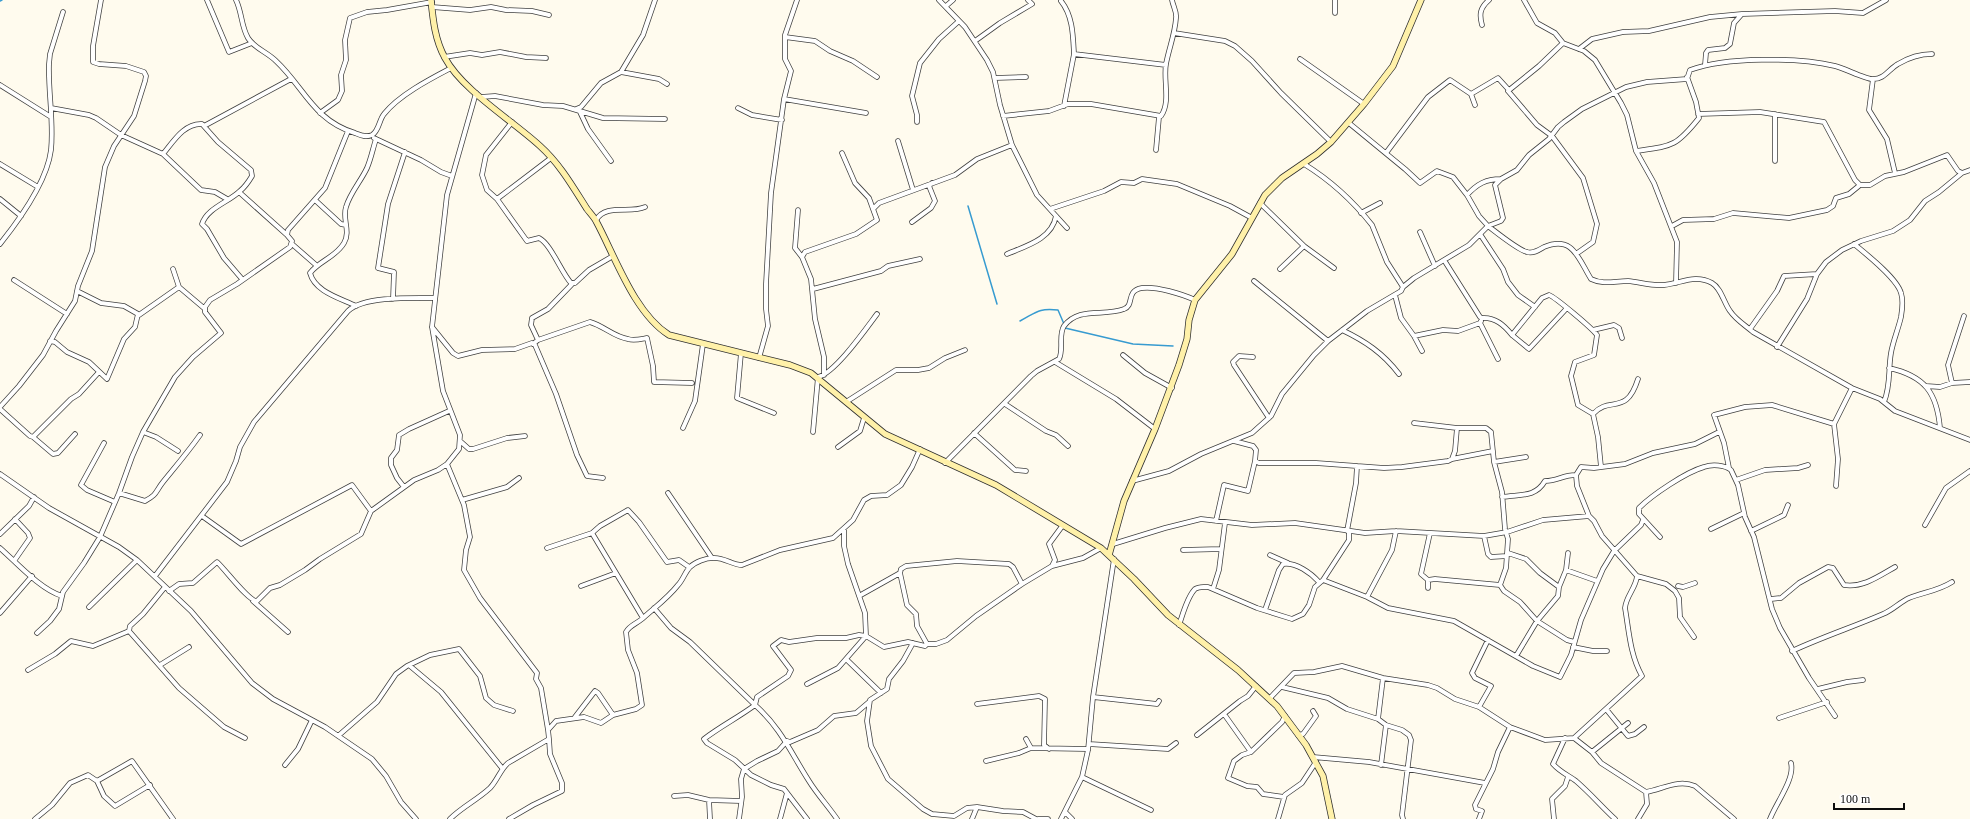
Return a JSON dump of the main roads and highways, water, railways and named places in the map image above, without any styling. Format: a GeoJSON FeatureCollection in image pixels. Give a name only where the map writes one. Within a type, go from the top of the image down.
{"type":"FeatureCollection","features":[{"type":"Feature","properties":{"kind":"waterway"},"geometry":{"type":"LineString","coordinates":[[968,206],[997,304]]}},
{"type":"Feature","properties":{"kind":"waterway"},"geometry":{"type":"LineString","coordinates":[[1020,321],[1038,311],[1058,310],[1064,324]]}},
{"type":"Feature","properties":{"kind":"waterway"},"geometry":{"type":"LineString","coordinates":[[1065,328],[1133,344],[1173,346]]}}]}
